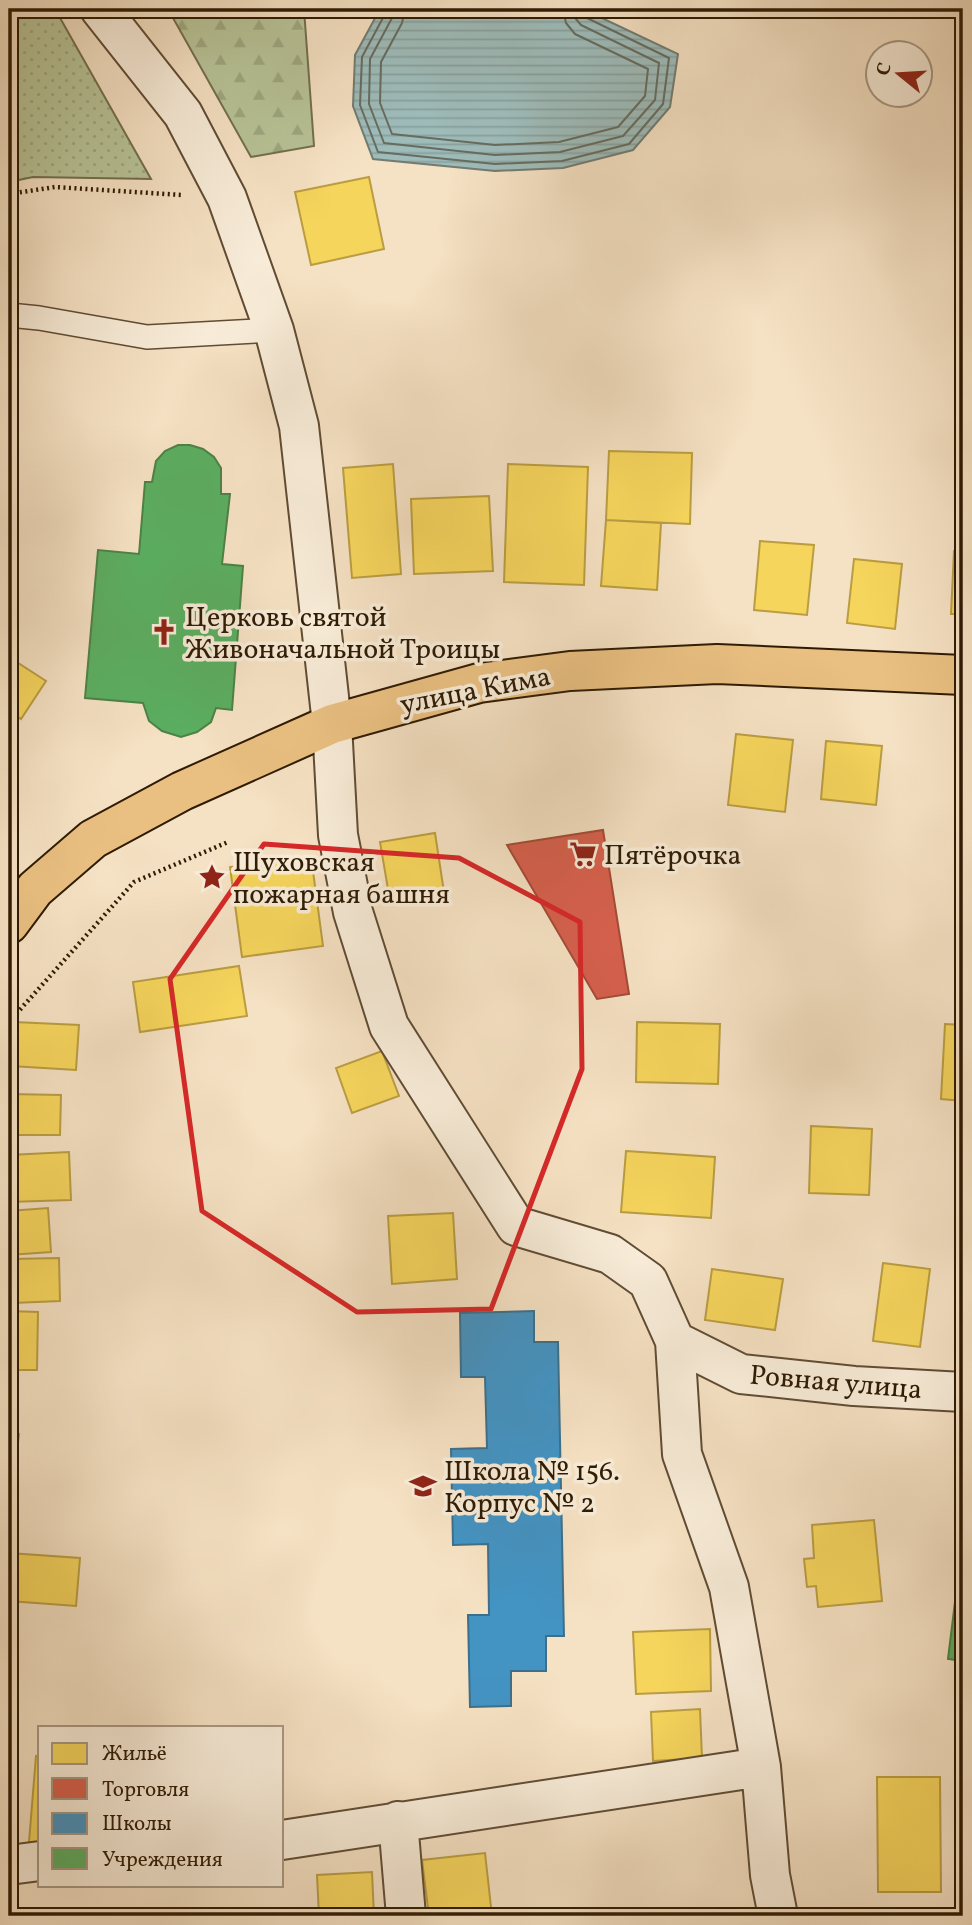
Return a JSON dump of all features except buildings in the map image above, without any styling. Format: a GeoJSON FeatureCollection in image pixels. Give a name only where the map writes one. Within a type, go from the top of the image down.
{"type":"FeatureCollection","features":[{"type":"Feature","properties":{"kind":"main road","name":"улица Кима"},"geometry":{"type":"LineString","coordinates":[[9,924],[35,889],[93,839],[182,791],[332,724],[480,683],[570,671],[717,664],[963,675]]}},
{"type":"Feature","properties":{"kind":"street"},"geometry":{"type":"LineString","coordinates":[[100,9],[183,114],[227,198],[274,330],[299,426],[332,724],[338,835],[354,912],[389,1026],[516,1226],[610,1254],[648,1281],[675,1341],[682,1454],[729,1587],[761,1767],[770,1875],[778,1916]]}},
{"type":"Feature","properties":{"kind":"street","name":"Ровная улица"},"geometry":{"type":"LineString","coordinates":[[675,1341],[741,1374],[853,1386],[963,1392]]}},
{"type":"Feature","properties":{"kind":"street"},"geometry":{"type":"LineString","coordinates":[[284,1840],[761,1767]]}},
{"type":"Feature","properties":{"kind":"street"},"geometry":{"type":"LineString","coordinates":[[398,1821],[407,1916]]}},
{"type":"Feature","properties":{"kind":"street"},"geometry":{"type":"LineString","coordinates":[[9,1865],[38,1861]]}},
{"type":"Feature","properties":{"kind":"lane"},"geometry":{"type":"LineString","coordinates":[[9,316],[39,318],[147,337],[274,330]]}},
{"type":"Feature","properties":{"kind":"path"},"geometry":{"type":"LineString","coordinates":[[9,194],[55,187],[227,198]]}},
{"type":"Feature","properties":{"kind":"path"},"geometry":{"type":"LineString","coordinates":[[9,1022],[134,881],[228,842]]}},
{"type":"Feature","properties":{"kind":"highlighted area"},"geometry":{"type":"Polygon","coordinates":[[[264,844],[459,858],[580,922],[582,1069],[491,1309],[357,1312],[202,1211],[170,979],[264,844]]]}},
{"type":"Feature","properties":{"kind":"green space"},"geometry":{"type":"Polygon","coordinates":[[[9,9],[55,9],[151,179],[33,177],[9,182],[9,9]]]}},
{"type":"Feature","properties":{"kind":"green space"},"geometry":{"type":"Polygon","coordinates":[[[168,9],[304,9],[314,146],[251,157],[168,9]]]}},
{"type":"Feature","properties":{"kind":"water"},"geometry":{"type":"Polygon","coordinates":[[[380,9],[583,9],[678,54],[670,107],[633,150],[563,168],[495,171],[373,159],[353,106],[355,55],[380,9]]]}},
{"type":"Feature","properties":{"kind":"place","name":"Церковь святой Живоначальной Троицы"},"geometry":{"type":"Point","coordinates":[164,632]}},
{"type":"Feature","properties":{"kind":"place","name":"Пятёрочка"},"geometry":{"type":"Point","coordinates":[583,854]}},
{"type":"Feature","properties":{"kind":"place","name":"Шуховская пожарная башня"},"geometry":{"type":"Point","coordinates":[212,877]}},
{"type":"Feature","properties":{"kind":"place","name":"Школа № 156. Корпус № 2"},"geometry":{"type":"Point","coordinates":[423,1486]}}]}
